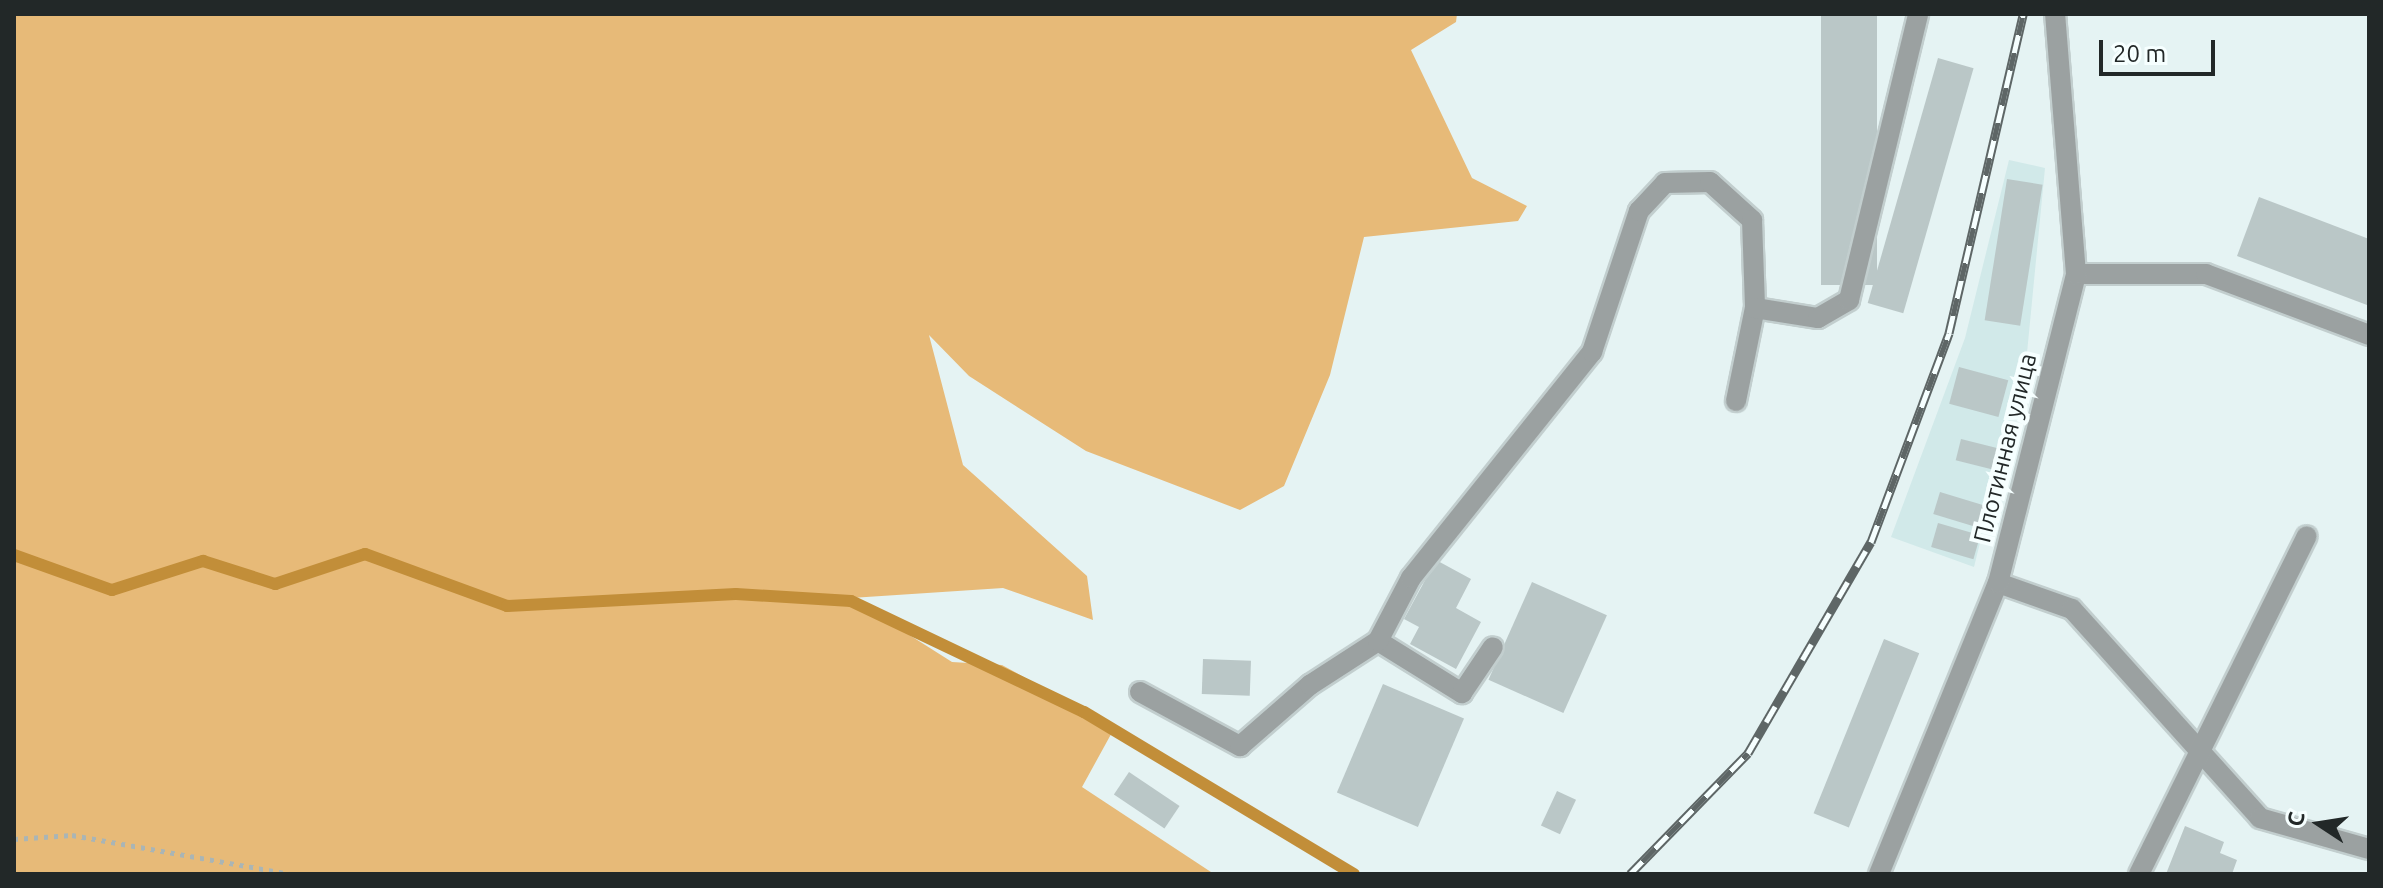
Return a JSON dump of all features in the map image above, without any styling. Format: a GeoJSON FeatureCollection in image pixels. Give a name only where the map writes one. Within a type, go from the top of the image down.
{"type":"FeatureCollection","features":[{"type":"Feature","properties":{"kind":"street"},"geometry":{"type":"LineString","coordinates":[[1755,308],[1818,318],[1849,300],[1918,14]]}},
{"type":"Feature","properties":{"kind":"street","name":"Плотинная улица"},"geometry":{"type":"LineString","coordinates":[[1879,874],[1998,583],[2076,274],[2052,18]]}},
{"type":"Feature","properties":{"kind":"street"},"geometry":{"type":"LineString","coordinates":[[1140,692],[1240,746],[1310,685],[1378,641],[1411,578],[1592,352],[1639,211],[1665,183],[1710,182],[1752,220],[1755,308],[1736,401]]}},
{"type":"Feature","properties":{"kind":"street"},"geometry":{"type":"LineString","coordinates":[[2076,274],[2206,274],[2369,335]]}},
{"type":"Feature","properties":{"kind":"street"},"geometry":{"type":"LineString","coordinates":[[2139,874],[2307,536]]}},
{"type":"Feature","properties":{"kind":"street"},"geometry":{"type":"LineString","coordinates":[[1998,583],[2072,609],[2260,818],[2369,849]]}},
{"type":"Feature","properties":{"kind":"street"},"geometry":{"type":"LineString","coordinates":[[1378,641],[1462,693],[1493,647]]}},
{"type":"Feature","properties":{"kind":"path"},"geometry":{"type":"LineString","coordinates":[[14,839],[72,835],[292,874]]}},
{"type":"Feature","properties":{"kind":"shaded area"},"geometry":{"type":"Polygon","coordinates":[[[14,14],[1457,14],[1456,22],[1411,50],[1472,178],[1527,206],[1518,221],[1364,237],[1330,375],[1284,486],[1240,510],[1086,451],[969,376],[929,335],[963,465],[1087,576],[1093,620],[1003,588],[851,598],[952,662],[1002,665],[1115,727],[1082,787],[1214,874],[14,874],[14,14]]]}},
{"type":"Feature","properties":{"kind":"shaded area"},"geometry":{"type":"Polygon","coordinates":[[[2009,160],[2045,168],[2027,353],[1974,567],[1891,537],[1965,338],[2009,160]]]}},
{"type":"Feature","properties":{"kind":"building"},"geometry":{"type":"Polygon","coordinates":[[[1821,14],[1877,14],[1877,285],[1821,285],[1821,14]]]}},
{"type":"Feature","properties":{"kind":"building"},"geometry":{"type":"Polygon","coordinates":[[[1938,58],[1974,68],[1903,313],[1868,303],[1938,58]]]}},
{"type":"Feature","properties":{"kind":"building"},"geometry":{"type":"Polygon","coordinates":[[[2007,179],[2043,185],[2020,326],[1985,320],[2007,179]]]}},
{"type":"Feature","properties":{"kind":"building"},"geometry":{"type":"Polygon","coordinates":[[[2259,197],[2369,239],[2367,305],[2237,256],[2259,197]]]}},
{"type":"Feature","properties":{"kind":"building"},"geometry":{"type":"Polygon","coordinates":[[[1959,367],[2008,380],[1998,417],[1949,404],[1959,367]]]}},
{"type":"Feature","properties":{"kind":"building"},"geometry":{"type":"Polygon","coordinates":[[[1961,439],[1998,448],[1993,470],[1956,460],[1961,439]]]}},
{"type":"Feature","properties":{"kind":"building"},"geometry":{"type":"Polygon","coordinates":[[[1940,492],[1987,506],[1980,528],[1933,514],[1940,492]]]}},
{"type":"Feature","properties":{"kind":"building"},"geometry":{"type":"Polygon","coordinates":[[[1938,523],[1980,535],[1973,559],[1931,547],[1938,523]]]}},
{"type":"Feature","properties":{"kind":"building"},"geometry":{"type":"Polygon","coordinates":[[[1436,560],[1471,579],[1456,608],[1481,622],[1456,669],[1410,644],[1419,627],[1404,619],[1436,560]]]}},
{"type":"Feature","properties":{"kind":"building"},"geometry":{"type":"Polygon","coordinates":[[[1532,582],[1607,615],[1563,713],[1488,680],[1532,582]]]}},
{"type":"Feature","properties":{"kind":"building"},"geometry":{"type":"Polygon","coordinates":[[[1884,639],[1919,653],[1849,828],[1814,813],[1884,639]]]}},
{"type":"Feature","properties":{"kind":"building"},"geometry":{"type":"Polygon","coordinates":[[[1203,659],[1251,661],[1250,696],[1202,694],[1203,659]]]}},
{"type":"Feature","properties":{"kind":"building"},"geometry":{"type":"Polygon","coordinates":[[[1383,684],[1464,718],[1418,827],[1337,793],[1383,684]]]}},
{"type":"Feature","properties":{"kind":"building"},"geometry":{"type":"Polygon","coordinates":[[[1129,772],[1180,806],[1164,828],[1114,794],[1129,772]]]}},
{"type":"Feature","properties":{"kind":"building"},"geometry":{"type":"Polygon","coordinates":[[[1557,791],[1576,800],[1560,834],[1541,825],[1557,791]]]}},
{"type":"Feature","properties":{"kind":"building"},"geometry":{"type":"Polygon","coordinates":[[[2185,826],[2224,842],[2220,853],[2237,860],[2232,874],[2166,874],[2185,826]]]}},
{"type":"Feature","properties":{"kind":"waterway"},"geometry":{"type":"LineString","coordinates":[[14,555],[112,590],[203,561],[275,584],[365,554],[507,606],[736,594],[851,601],[1084,712],[1354,874]]}},
{"type":"Feature","properties":{"kind":"railway"},"geometry":{"type":"LineString","coordinates":[[1630,874],[1748,753],[1871,542],[1949,333],[2023,14]]}}]}
